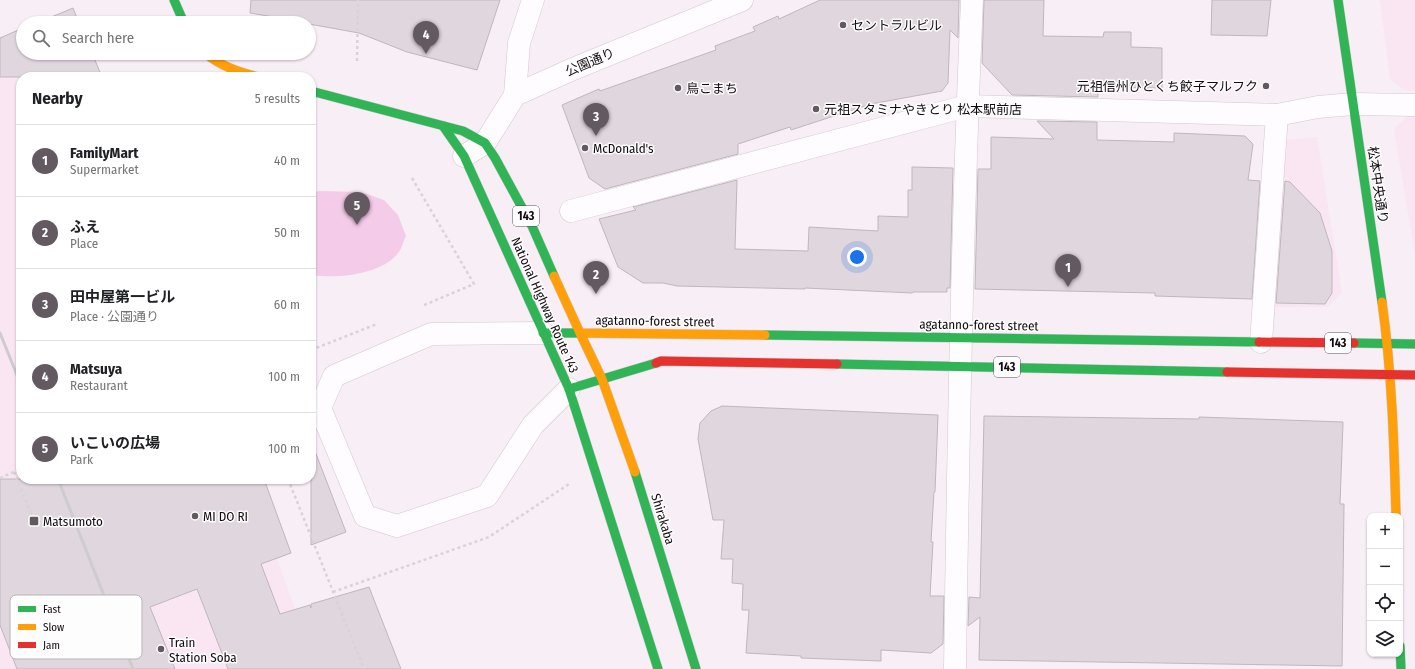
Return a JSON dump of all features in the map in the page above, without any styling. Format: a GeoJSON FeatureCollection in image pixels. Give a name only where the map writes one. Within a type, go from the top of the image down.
{"type":"FeatureCollection","features":[{"type":"Feature","properties":{"kind":"main road"},"geometry":{"type":"LineString","coordinates":[[174,0],[181,16]]}},
{"type":"Feature","properties":{"kind":"main road","name":"松本中央通り"},"geometry":{"type":"LineString","coordinates":[[1338,0],[1388,343],[1391,375],[1396,513]]}},
{"type":"Feature","properties":{"kind":"main road"},"geometry":{"type":"LineString","coordinates":[[212,60],[238,72]]}},
{"type":"Feature","properties":{"kind":"main road"},"geometry":{"type":"LineString","coordinates":[[316,92],[463,131],[485,143]]}},
{"type":"Feature","properties":{"kind":"main road","name":"National Highway Route 143"},"geometry":{"type":"LineString","coordinates":[[443,126],[464,156],[569,389]]}},
{"type":"Feature","properties":{"kind":"main road","name":"National Highway Route 143"},"geometry":{"type":"LineString","coordinates":[[485,143],[532,226],[602,379]]}},
{"type":"Feature","properties":{"kind":"main road","name":"agatanno-forest street"},"geometry":{"type":"LineString","coordinates":[[543,333],[1415,344]]}},
{"type":"Feature","properties":{"kind":"main road","name":"143"},"geometry":{"type":"LineString","coordinates":[[569,389],[661,361],[1415,375]]}},
{"type":"Feature","properties":{"kind":"main road","name":"Shirakaba"},"geometry":{"type":"LineString","coordinates":[[602,379],[632,461],[696,669]]}},
{"type":"Feature","properties":{"kind":"main road"},"geometry":{"type":"LineString","coordinates":[[569,389],[658,669]]}},
{"type":"Feature","properties":{"kind":"main road"},"geometry":{"type":"LineString","coordinates":[[1400,657],[1401,669]]}},
{"type":"Feature","properties":{"kind":"street"},"geometry":{"type":"LineString","coordinates":[[464,156],[485,143],[515,95],[519,43],[533,0]]}},
{"type":"Feature","properties":{"kind":"street","name":"公園通り"},"geometry":{"type":"LineString","coordinates":[[515,95],[573,69],[742,0]]}},
{"type":"Feature","properties":{"kind":"street"},"geometry":{"type":"LineString","coordinates":[[955,669],[960,338],[967,106],[972,0]]}},
{"type":"Feature","properties":{"kind":"street"},"geometry":{"type":"LineString","coordinates":[[571,211],[967,106],[1278,115],[1318,107],[1353,104],[1415,105]]}},
{"type":"Feature","properties":{"kind":"street"},"geometry":{"type":"LineString","coordinates":[[1261,342],[1278,115]]}},
{"type":"Feature","properties":{"kind":"street"},"geometry":{"type":"LineString","coordinates":[[543,333],[432,334],[334,376],[320,408],[365,516],[397,526],[487,496],[533,425],[569,389]]}},
{"type":"Feature","properties":{"kind":"path"},"geometry":{"type":"LineString","coordinates":[[357,61],[358,0]]}},
{"type":"Feature","properties":{"kind":"path"},"geometry":{"type":"LineString","coordinates":[[412,178],[474,284],[417,308]]}},
{"type":"Feature","properties":{"kind":"path"},"geometry":{"type":"LineString","coordinates":[[316,348],[382,322]]}},
{"type":"Feature","properties":{"kind":"path"},"geometry":{"type":"LineString","coordinates":[[0,478],[14,472],[16,477]]}},
{"type":"Feature","properties":{"kind":"path"},"geometry":{"type":"LineString","coordinates":[[333,592],[489,537],[571,483]]}},
{"type":"Feature","properties":{"kind":"path"},"geometry":{"type":"LineString","coordinates":[[19,484],[34,521]]}},
{"type":"Feature","properties":{"kind":"path"},"geometry":{"type":"LineString","coordinates":[[290,484],[364,669]]}},
{"type":"Feature","properties":{"kind":"shaded area"},"geometry":{"type":"Polygon","coordinates":[[[1380,0],[1415,0],[1415,91],[1406,91],[1390,79],[1380,0]]]}},
{"type":"Feature","properties":{"kind":"shaded area"},"geometry":{"type":"Polygon","coordinates":[[[16,31],[16,60],[22,60],[21,72],[16,72],[16,484],[39,484],[291,553],[277,559],[317,669],[0,669],[0,38],[16,31]]]}},
{"type":"Feature","properties":{"kind":"shaded area"},"geometry":{"type":"Polygon","coordinates":[[[1407,116],[1415,116],[1415,255],[1394,129],[1407,116]]]}},
{"type":"Feature","properties":{"kind":"shaded area"},"geometry":{"type":"Polygon","coordinates":[[[1317,137],[1342,293],[1328,307],[1271,307],[1285,140],[1317,137]]]}},
{"type":"Feature","properties":{"kind":"shaded area"},"geometry":{"type":"Polygon","coordinates":[[[316,192],[361,192],[384,200],[398,215],[406,236],[399,251],[390,260],[370,271],[345,276],[316,276],[316,192]]]}},
{"type":"Feature","properties":{"kind":"building"},"geometry":{"type":"Polygon","coordinates":[[[251,0],[500,0],[477,70],[407,52],[359,33],[316,25],[316,16],[268,16],[250,13],[251,0]]]}},
{"type":"Feature","properties":{"kind":"building"},"geometry":{"type":"Polygon","coordinates":[[[820,0],[959,0],[958,38],[950,30],[948,83],[942,91],[871,104],[791,130],[790,127],[738,144],[738,154],[605,189],[589,178],[562,105],[599,89],[600,91],[716,50],[715,46],[755,31],[753,27],[778,16],[779,19],[820,0]]]}},
{"type":"Feature","properties":{"kind":"building"},"geometry":{"type":"Polygon","coordinates":[[[984,0],[1044,0],[1043,36],[1103,37],[1104,32],[1131,32],[1131,47],[1162,48],[1162,88],[1098,87],[1098,97],[1012,95],[982,63],[984,0]]]}},
{"type":"Feature","properties":{"kind":"building"},"geometry":{"type":"Polygon","coordinates":[[[1212,0],[1271,0],[1267,36],[1211,35],[1212,0]]]}},
{"type":"Feature","properties":{"kind":"building"},"geometry":{"type":"Polygon","coordinates":[[[73,8],[76,16],[54,16],[73,8]]]}},
{"type":"Feature","properties":{"kind":"building"},"geometry":{"type":"Polygon","coordinates":[[[16,31],[16,60],[95,60],[100,72],[16,72],[16,77],[0,77],[0,38],[16,31]]]}},
{"type":"Feature","properties":{"kind":"building"},"geometry":{"type":"Polygon","coordinates":[[[1037,121],[1097,122],[1097,140],[1174,142],[1174,133],[1245,136],[1253,144],[1248,180],[1260,181],[1252,299],[1155,296],[1155,293],[975,289],[978,169],[991,169],[991,137],[1054,139],[1037,121]]]}},
{"type":"Feature","properties":{"kind":"building"},"geometry":{"type":"Polygon","coordinates":[[[912,167],[953,168],[950,288],[947,288],[947,292],[912,293],[805,288],[677,286],[663,283],[643,283],[618,267],[599,219],[636,210],[633,207],[737,180],[735,249],[808,251],[809,227],[878,231],[878,216],[908,217],[908,190],[912,190],[912,167]]]}},
{"type":"Feature","properties":{"kind":"building"},"geometry":{"type":"Polygon","coordinates":[[[1285,181],[1290,182],[1320,213],[1332,251],[1332,293],[1325,304],[1276,303],[1285,181]]]}},
{"type":"Feature","properties":{"kind":"building"},"geometry":{"type":"Polygon","coordinates":[[[722,406],[938,415],[935,492],[931,542],[933,542],[930,596],[944,596],[943,644],[931,653],[881,650],[881,661],[801,658],[801,656],[746,653],[749,610],[742,610],[743,584],[732,583],[733,559],[721,559],[724,520],[713,520],[698,439],[700,423],[711,411],[722,406]]]}},
{"type":"Feature","properties":{"kind":"building"},"geometry":{"type":"Polygon","coordinates":[[[984,416],[1199,419],[1199,417],[1343,422],[1340,504],[1344,504],[1342,666],[979,660],[980,617],[968,626],[969,597],[980,598],[984,416]]]}},
{"type":"Feature","properties":{"kind":"building"},"geometry":{"type":"Polygon","coordinates":[[[316,454],[346,532],[311,545],[311,484],[316,484],[316,454]]]}},
{"type":"Feature","properties":{"kind":"building"},"geometry":{"type":"Polygon","coordinates":[[[0,479],[16,479],[16,484],[266,484],[291,553],[261,564],[280,614],[310,605],[311,608],[311,604],[369,587],[401,669],[228,669],[197,589],[150,607],[175,669],[17,669],[13,659],[142,659],[142,595],[10,595],[10,651],[0,625],[0,479]]]}},
{"type":"Feature","properties":{"kind":"railway"},"geometry":{"type":"LineString","coordinates":[[0,333],[16,373]]}},
{"type":"Feature","properties":{"kind":"railway"},"geometry":{"type":"LineString","coordinates":[[60,484],[104,595]]}},
{"type":"Feature","properties":{"kind":"railway"},"geometry":{"type":"LineString","coordinates":[[129,659],[133,669]]}},
{"type":"Feature","properties":{"kind":"traffic: fast"},"geometry":{"type":"LineString","coordinates":[[174,0],[181,16]]}},
{"type":"Feature","properties":{"kind":"traffic: fast"},"geometry":{"type":"LineString","coordinates":[[1338,0],[1382,302]]}},
{"type":"Feature","properties":{"kind":"traffic: fast"},"geometry":{"type":"LineString","coordinates":[[316,92],[463,131],[485,143],[495,158],[532,226],[554,276]]}},
{"type":"Feature","properties":{"kind":"traffic: fast"},"geometry":{"type":"LineString","coordinates":[[443,126],[464,156],[569,389],[656,363]]}},
{"type":"Feature","properties":{"kind":"traffic: fast"},"geometry":{"type":"LineString","coordinates":[[543,333],[580,333]]}},
{"type":"Feature","properties":{"kind":"traffic: fast"},"geometry":{"type":"LineString","coordinates":[[765,335],[1259,342]]}},
{"type":"Feature","properties":{"kind":"traffic: fast"},"geometry":{"type":"LineString","coordinates":[[1354,343],[1415,344]]}},
{"type":"Feature","properties":{"kind":"traffic: fast"},"geometry":{"type":"LineString","coordinates":[[837,364],[1227,372]]}},
{"type":"Feature","properties":{"kind":"traffic: fast"},"geometry":{"type":"LineString","coordinates":[[569,389],[658,669]]}},
{"type":"Feature","properties":{"kind":"traffic: fast"},"geometry":{"type":"LineString","coordinates":[[635,472],[696,669]]}},
{"type":"Feature","properties":{"kind":"traffic: fast"},"geometry":{"type":"LineString","coordinates":[[1400,657],[1401,669]]}},
{"type":"Feature","properties":{"kind":"traffic: slow"},"geometry":{"type":"LineString","coordinates":[[214,60],[241,72]]}},
{"type":"Feature","properties":{"kind":"traffic: slow"},"geometry":{"type":"LineString","coordinates":[[554,276],[580,333],[765,335]]}},
{"type":"Feature","properties":{"kind":"traffic: slow"},"geometry":{"type":"LineString","coordinates":[[1382,302],[1390,382],[1396,513]]}},
{"type":"Feature","properties":{"kind":"traffic: slow"},"geometry":{"type":"LineString","coordinates":[[580,333],[602,379],[635,472]]}},
{"type":"Feature","properties":{"kind":"traffic: jam"},"geometry":{"type":"LineString","coordinates":[[1259,342],[1354,343]]}},
{"type":"Feature","properties":{"kind":"traffic: jam"},"geometry":{"type":"LineString","coordinates":[[656,363],[661,361],[837,364]]}},
{"type":"Feature","properties":{"kind":"traffic: jam"},"geometry":{"type":"LineString","coordinates":[[1227,372],[1415,375]]}},
{"type":"Feature","properties":{"kind":"place","name":"セントラルビル"},"geometry":{"type":"Point","coordinates":[843,25]}},
{"type":"Feature","properties":{"kind":"place","name":"Matsuya"},"geometry":{"type":"Point","coordinates":[426,54]}},
{"type":"Feature","properties":{"kind":"place","name":"元祖信州ひとくち餃子マルフク"},"geometry":{"type":"Point","coordinates":[1266,86]}},
{"type":"Feature","properties":{"kind":"place","name":"鳥こまち"},"geometry":{"type":"Point","coordinates":[678,88]}},
{"type":"Feature","properties":{"kind":"place","name":"元祖スタミナやきとり 松本駅前店"},"geometry":{"type":"Point","coordinates":[816,109]}},
{"type":"Feature","properties":{"kind":"place","name":"田中屋第一ビル"},"geometry":{"type":"Point","coordinates":[596,136]}},
{"type":"Feature","properties":{"kind":"place","name":"McDonald's"},"geometry":{"type":"Point","coordinates":[585,148]}},
{"type":"Feature","properties":{"kind":"place","name":"いこいの広場"},"geometry":{"type":"Point","coordinates":[357,225]}},
{"type":"Feature","properties":{"kind":"place","name":"FamilyMart"},"geometry":{"type":"Point","coordinates":[1068,287]}},
{"type":"Feature","properties":{"kind":"place","name":"ふえ"},"geometry":{"type":"Point","coordinates":[596,294]}},
{"type":"Feature","properties":{"kind":"place","name":"MI DO RI"},"geometry":{"type":"Point","coordinates":[195,516]}},
{"type":"Feature","properties":{"kind":"place","name":"Matsumoto"},"geometry":{"type":"Point","coordinates":[34,521]}},
{"type":"Feature","properties":{"kind":"place","name":"Train Station Soba"},"geometry":{"type":"Point","coordinates":[161,649]}}]}
